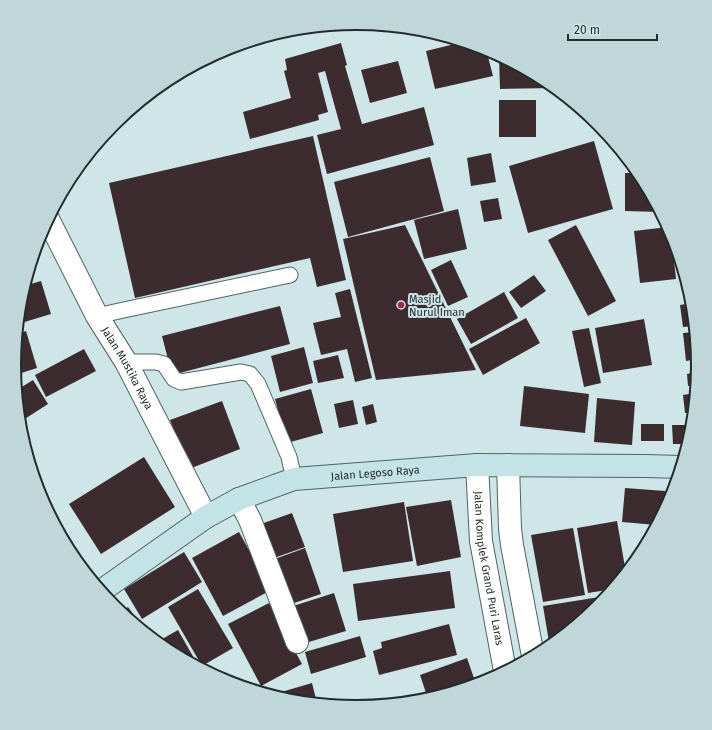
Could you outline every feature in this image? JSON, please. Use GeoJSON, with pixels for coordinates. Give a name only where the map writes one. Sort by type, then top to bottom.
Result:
{"type":"FeatureCollection","features":[{"type":"Feature","properties":{"kind":"street","name":"Jalan Mustika Raya"},"geometry":{"type":"LineString","coordinates":[[52,226],[97,316],[126,362],[206,517]]}},
{"type":"Feature","properties":{"kind":"street","name":"Jalan Legoso Raya"},"geometry":{"type":"LineString","coordinates":[[106,588],[206,517],[239,499],[294,479],[477,465],[675,467]]}},
{"type":"Feature","properties":{"kind":"street","name":"Jalan Komplek Grand Puri Laras"},"geometry":{"type":"LineString","coordinates":[[477,465],[481,541],[504,665]]}},
{"type":"Feature","properties":{"kind":"street"},"geometry":{"type":"LineString","coordinates":[[508,465],[512,545],[532,650]]}},
{"type":"Feature","properties":{"kind":"street"},"geometry":{"type":"LineString","coordinates":[[479,499],[509,497]]}},
{"type":"Feature","properties":{"kind":"street"},"geometry":{"type":"LineString","coordinates":[[239,499],[250,520],[297,642]]}},
{"type":"Feature","properties":{"kind":"lane"},"geometry":{"type":"LineString","coordinates":[[97,316],[290,275]]}},
{"type":"Feature","properties":{"kind":"lane"},"geometry":{"type":"LineString","coordinates":[[126,362],[156,362],[164,364],[174,379],[181,382],[241,372],[250,374],[258,384],[289,457],[294,479]]}},
{"type":"Feature","properties":{"kind":"building"},"geometry":{"type":"Polygon","coordinates":[[[341,43],[347,65],[345,66],[362,124],[424,107],[434,145],[327,174],[317,135],[341,129],[325,71],[318,73],[328,112],[318,115],[319,120],[250,139],[243,112],[291,98],[284,71],[287,70],[285,59],[341,43]]]}},
{"type":"Feature","properties":{"kind":"building"},"geometry":{"type":"Polygon","coordinates":[[[453,44],[464,48],[488,58],[493,76],[435,89],[426,51],[453,44]]]}},
{"type":"Feature","properties":{"kind":"building"},"geometry":{"type":"Polygon","coordinates":[[[398,61],[407,93],[370,103],[361,70],[398,61]]]}},
{"type":"Feature","properties":{"kind":"building"},"geometry":{"type":"Polygon","coordinates":[[[499,63],[524,75],[545,88],[500,89],[499,63]]]}},
{"type":"Feature","properties":{"kind":"building"},"geometry":{"type":"Polygon","coordinates":[[[499,100],[536,100],[536,137],[499,137],[499,100]]]}},
{"type":"Feature","properties":{"kind":"building"},"geometry":{"type":"Polygon","coordinates":[[[313,136],[346,280],[317,287],[310,258],[135,298],[109,183],[313,136]]]}},
{"type":"Feature","properties":{"kind":"building"},"geometry":{"type":"Polygon","coordinates":[[[594,141],[613,209],[528,233],[509,166],[594,141]]]}},
{"type":"Feature","properties":{"kind":"building"},"geometry":{"type":"Polygon","coordinates":[[[491,153],[496,182],[471,186],[467,158],[491,153]]]}},
{"type":"Feature","properties":{"kind":"building"},"geometry":{"type":"Polygon","coordinates":[[[430,157],[444,211],[348,237],[334,182],[430,157]]]}},
{"type":"Feature","properties":{"kind":"building"},"geometry":{"type":"Polygon","coordinates":[[[625,173],[631,173],[653,212],[625,211],[625,173]]]}},
{"type":"Feature","properties":{"kind":"building"},"geometry":{"type":"Polygon","coordinates":[[[498,198],[502,219],[484,222],[480,201],[498,198]]]}},
{"type":"Feature","properties":{"kind":"building"},"geometry":{"type":"Polygon","coordinates":[[[458,209],[467,249],[424,259],[414,220],[458,209]]]}},
{"type":"Feature","properties":{"kind":"building","name":"Masjid Nurul Iman"},"geometry":{"type":"Polygon","coordinates":[[[405,225],[476,370],[376,380],[343,239],[405,225]]]}},
{"type":"Feature","properties":{"kind":"building"},"geometry":{"type":"Polygon","coordinates":[[[576,225],[616,301],[588,316],[548,240],[576,225]]]}},
{"type":"Feature","properties":{"kind":"building"},"geometry":{"type":"Polygon","coordinates":[[[661,228],[674,260],[676,279],[640,283],[634,231],[661,228]]]}},
{"type":"Feature","properties":{"kind":"building"},"geometry":{"type":"Polygon","coordinates":[[[451,260],[468,297],[448,306],[431,270],[451,260]]]}},
{"type":"Feature","properties":{"kind":"building"},"geometry":{"type":"Polygon","coordinates":[[[534,275],[546,291],[521,308],[509,292],[534,275]]]}},
{"type":"Feature","properties":{"kind":"building"},"geometry":{"type":"Polygon","coordinates":[[[41,281],[51,314],[24,322],[27,300],[31,284],[41,281]]]}},
{"type":"Feature","properties":{"kind":"building"},"geometry":{"type":"Polygon","coordinates":[[[350,289],[372,378],[355,382],[347,349],[321,355],[313,323],[341,317],[335,293],[350,289]]]}},
{"type":"Feature","properties":{"kind":"building"},"geometry":{"type":"Polygon","coordinates":[[[504,292],[518,318],[471,344],[457,319],[504,292]]]}},
{"type":"Feature","properties":{"kind":"building"},"geometry":{"type":"Polygon","coordinates":[[[686,304],[688,326],[683,327],[680,305],[686,304]]]}},
{"type":"Feature","properties":{"kind":"building"},"geometry":{"type":"Polygon","coordinates":[[[280,306],[290,344],[172,375],[162,336],[280,306]]]}},
{"type":"Feature","properties":{"kind":"building"},"geometry":{"type":"Polygon","coordinates":[[[526,318],[540,343],[483,375],[469,349],[526,318]]]}},
{"type":"Feature","properties":{"kind":"building"},"geometry":{"type":"Polygon","coordinates":[[[644,319],[652,365],[603,373],[595,328],[644,319]]]}},
{"type":"Feature","properties":{"kind":"building"},"geometry":{"type":"Polygon","coordinates":[[[589,328],[601,383],[584,387],[572,331],[589,328]]]}},
{"type":"Feature","properties":{"kind":"building"},"geometry":{"type":"Polygon","coordinates":[[[26,331],[37,368],[21,373],[21,365],[23,332],[26,331]]]}},
{"type":"Feature","properties":{"kind":"building"},"geometry":{"type":"Polygon","coordinates":[[[689,332],[691,360],[686,361],[683,333],[689,332]]]}},
{"type":"Feature","properties":{"kind":"building"},"geometry":{"type":"Polygon","coordinates":[[[304,347],[313,383],[280,392],[271,356],[304,347]]]}},
{"type":"Feature","properties":{"kind":"building"},"geometry":{"type":"Polygon","coordinates":[[[84,349],[96,371],[46,397],[35,375],[84,349]]]}},
{"type":"Feature","properties":{"kind":"building"},"geometry":{"type":"Polygon","coordinates":[[[338,355],[344,378],[318,383],[313,361],[338,355]]]}},
{"type":"Feature","properties":{"kind":"building"},"geometry":{"type":"Polygon","coordinates":[[[691,373],[690,385],[688,386],[687,374],[691,373]]]}},
{"type":"Feature","properties":{"kind":"building"},"geometry":{"type":"Polygon","coordinates":[[[33,380],[48,404],[25,419],[24,409],[22,387],[33,380]]]}},
{"type":"Feature","properties":{"kind":"building"},"geometry":{"type":"Polygon","coordinates":[[[524,386],[589,394],[585,433],[520,426],[524,386]]]}},
{"type":"Feature","properties":{"kind":"building"},"geometry":{"type":"Polygon","coordinates":[[[311,389],[323,433],[287,443],[275,399],[311,389]]]}},
{"type":"Feature","properties":{"kind":"building"},"geometry":{"type":"Polygon","coordinates":[[[689,394],[687,413],[685,413],[683,395],[689,394]]]}},
{"type":"Feature","properties":{"kind":"building"},"geometry":{"type":"Polygon","coordinates":[[[597,398],[635,402],[632,445],[594,442],[597,398]]]}},
{"type":"Feature","properties":{"kind":"building"},"geometry":{"type":"Polygon","coordinates":[[[353,400],[358,424],[339,428],[334,404],[353,400]]]}},
{"type":"Feature","properties":{"kind":"building"},"geometry":{"type":"Polygon","coordinates":[[[222,401],[240,449],[189,469],[170,420],[222,401]]]}},
{"type":"Feature","properties":{"kind":"building"},"geometry":{"type":"Polygon","coordinates":[[[373,404],[377,422],[366,425],[362,407],[373,404]]]}},
{"type":"Feature","properties":{"kind":"building"},"geometry":{"type":"Polygon","coordinates":[[[641,424],[664,424],[664,441],[641,441],[641,424]]]}},
{"type":"Feature","properties":{"kind":"building"},"geometry":{"type":"Polygon","coordinates":[[[672,425],[686,425],[682,444],[673,444],[672,425]]]}},
{"type":"Feature","properties":{"kind":"building"},"geometry":{"type":"Polygon","coordinates":[[[144,457],[175,507],[101,554],[69,504],[144,457]]]}},
{"type":"Feature","properties":{"kind":"building"},"geometry":{"type":"Polygon","coordinates":[[[625,488],[665,491],[650,524],[622,522],[625,488]]]}},
{"type":"Feature","properties":{"kind":"building"},"geometry":{"type":"Polygon","coordinates":[[[451,500],[461,557],[417,566],[406,507],[451,500]]]}},
{"type":"Feature","properties":{"kind":"building"},"geometry":{"type":"Polygon","coordinates":[[[404,502],[413,561],[343,572],[333,514],[404,502]]]}},
{"type":"Feature","properties":{"kind":"building"},"geometry":{"type":"Polygon","coordinates":[[[292,513],[305,547],[274,558],[261,524],[292,513]]]}},
{"type":"Feature","properties":{"kind":"building"},"geometry":{"type":"Polygon","coordinates":[[[617,521],[625,565],[604,590],[588,593],[577,528],[617,521]]]}},
{"type":"Feature","properties":{"kind":"building"},"geometry":{"type":"Polygon","coordinates":[[[573,528],[585,595],[543,602],[531,535],[573,528]]]}},
{"type":"Feature","properties":{"kind":"building"},"geometry":{"type":"Polygon","coordinates":[[[239,532],[271,590],[223,616],[192,558],[239,532]]]}},
{"type":"Feature","properties":{"kind":"building"},"geometry":{"type":"Polygon","coordinates":[[[305,548],[321,594],[288,605],[272,560],[305,548]]]}},
{"type":"Feature","properties":{"kind":"building"},"geometry":{"type":"Polygon","coordinates":[[[184,552],[202,582],[142,619],[124,589],[184,552]]]}},
{"type":"Feature","properties":{"kind":"building"},"geometry":{"type":"Polygon","coordinates":[[[450,571],[455,608],[358,621],[353,584],[450,571]]]}},
{"type":"Feature","properties":{"kind":"building"},"geometry":{"type":"Polygon","coordinates":[[[198,589],[233,648],[206,664],[199,660],[168,607],[198,589]]]}},
{"type":"Feature","properties":{"kind":"building"},"geometry":{"type":"Polygon","coordinates":[[[334,593],[346,631],[302,644],[290,607],[334,593]]]}},
{"type":"Feature","properties":{"kind":"building"},"geometry":{"type":"Polygon","coordinates":[[[597,597],[577,617],[549,639],[543,606],[597,597]]]}},
{"type":"Feature","properties":{"kind":"building"},"geometry":{"type":"Polygon","coordinates":[[[269,603],[302,664],[261,686],[228,624],[269,603]]]}},
{"type":"Feature","properties":{"kind":"building"},"geometry":{"type":"Polygon","coordinates":[[[128,607],[136,618],[135,617],[126,608],[128,607]]]}},
{"type":"Feature","properties":{"kind":"building"},"geometry":{"type":"Polygon","coordinates":[[[449,624],[457,655],[379,675],[373,651],[382,648],[381,642],[449,624]]]}},
{"type":"Feature","properties":{"kind":"building"},"geometry":{"type":"Polygon","coordinates":[[[178,630],[194,658],[170,644],[163,639],[178,630]]]}},
{"type":"Feature","properties":{"kind":"building"},"geometry":{"type":"Polygon","coordinates":[[[360,636],[366,657],[311,674],[305,652],[360,636]]]}},
{"type":"Feature","properties":{"kind":"building"},"geometry":{"type":"Polygon","coordinates":[[[467,658],[474,678],[443,689],[426,693],[420,675],[467,658]]]}},
{"type":"Feature","properties":{"kind":"building"},"geometry":{"type":"Polygon","coordinates":[[[312,683],[316,697],[291,694],[282,692],[312,683]]]}},
{"type":"Feature","properties":{"kind":"place","name":"Masjid Nurul Iman"},"geometry":{"type":"Point","coordinates":[401,305]}}]}
